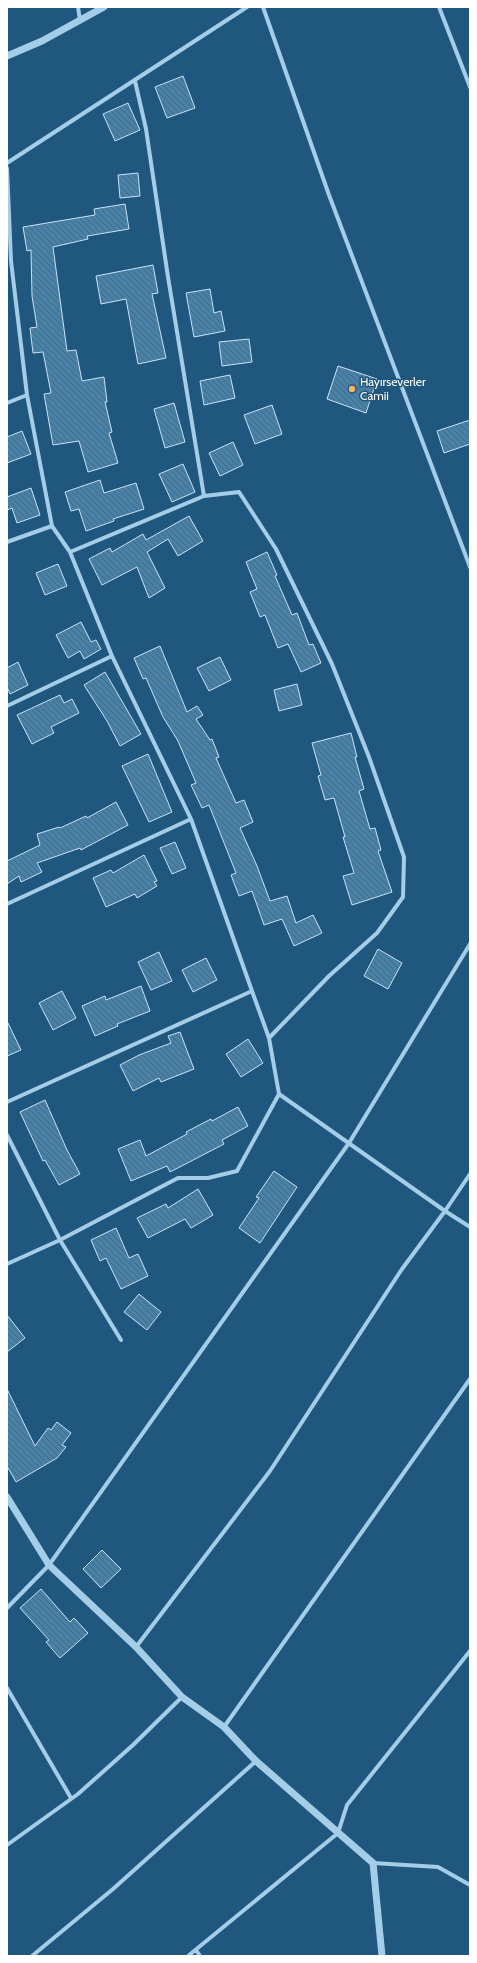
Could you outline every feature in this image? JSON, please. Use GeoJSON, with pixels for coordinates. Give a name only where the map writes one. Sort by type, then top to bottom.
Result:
{"type":"FeatureCollection","features":[{"type":"Feature","properties":{"kind":"street"},"geometry":{"type":"LineString","coordinates":[[78,7],[80,20]]}},
{"type":"Feature","properties":{"kind":"street"},"geometry":{"type":"LineString","coordinates":[[7,56],[42,41],[104,7]]}},
{"type":"Feature","properties":{"kind":"street"},"geometry":{"type":"LineString","coordinates":[[7,163],[247,7]]}},
{"type":"Feature","properties":{"kind":"street"},"geometry":{"type":"LineString","coordinates":[[263,7],[329,195],[470,567]]}},
{"type":"Feature","properties":{"kind":"street"},"geometry":{"type":"LineString","coordinates":[[439,7],[470,88]]}},
{"type":"Feature","properties":{"kind":"street"},"geometry":{"type":"LineString","coordinates":[[135,81],[146,129],[168,277],[204,496]]}},
{"type":"Feature","properties":{"kind":"street"},"geometry":{"type":"LineString","coordinates":[[7,168],[9,262],[27,395],[52,526],[70,552],[112,656],[191,819],[269,1038],[279,1094],[237,1172],[208,1178],[178,1178],[60,1240],[7,1264]]}},
{"type":"Feature","properties":{"kind":"street"},"geometry":{"type":"LineString","coordinates":[[7,403],[27,395]]}},
{"type":"Feature","properties":{"kind":"street"},"geometry":{"type":"LineString","coordinates":[[70,552],[204,496],[238,492],[276,549],[332,664],[369,757],[404,857],[402,897],[377,933],[329,976],[269,1038]]}},
{"type":"Feature","properties":{"kind":"street"},"geometry":{"type":"LineString","coordinates":[[7,542],[52,526]]}},
{"type":"Feature","properties":{"kind":"street"},"geometry":{"type":"LineString","coordinates":[[7,706],[112,656]]}},
{"type":"Feature","properties":{"kind":"street"},"geometry":{"type":"LineString","coordinates":[[7,904],[191,819]]}},
{"type":"Feature","properties":{"kind":"street"},"geometry":{"type":"LineString","coordinates":[[7,1608],[49,1565],[349,1143],[470,944]]}},
{"type":"Feature","properties":{"kind":"street"},"geometry":{"type":"LineString","coordinates":[[7,1102],[252,991]]}},
{"type":"Feature","properties":{"kind":"street"},"geometry":{"type":"LineString","coordinates":[[279,1094],[470,1227]]}},
{"type":"Feature","properties":{"kind":"street"},"geometry":{"type":"LineString","coordinates":[[7,1135],[60,1240],[121,1340]]}},
{"type":"Feature","properties":{"kind":"street"},"geometry":{"type":"LineString","coordinates":[[136,1647],[270,1471],[402,1269],[445,1211],[470,1174]]}},
{"type":"Feature","properties":{"kind":"street"},"geometry":{"type":"LineString","coordinates":[[224,1727],[470,1379]]}},
{"type":"Feature","properties":{"kind":"street"},"geometry":{"type":"LineString","coordinates":[[7,1497],[49,1565],[136,1647],[182,1697],[224,1727],[256,1761],[373,1864],[438,1867],[470,1885]]}},
{"type":"Feature","properties":{"kind":"street"},"geometry":{"type":"LineString","coordinates":[[188,1956],[338,1833],[347,1805],[470,1651]]}},
{"type":"Feature","properties":{"kind":"street"},"geometry":{"type":"LineString","coordinates":[[7,1688],[71,1798]]}},
{"type":"Feature","properties":{"kind":"street"},"geometry":{"type":"LineString","coordinates":[[7,1845],[71,1798],[133,1745],[182,1697]]}},
{"type":"Feature","properties":{"kind":"street"},"geometry":{"type":"LineString","coordinates":[[32,1956],[113,1889],[256,1761]]}},
{"type":"Feature","properties":{"kind":"street"},"geometry":{"type":"LineString","coordinates":[[373,1864],[382,1956]]}},
{"type":"Feature","properties":{"kind":"street"},"geometry":{"type":"LineString","coordinates":[[196,1950],[200,1956]]}},
{"type":"Feature","properties":{"kind":"building"},"geometry":{"type":"Polygon","coordinates":[[[183,76],[195,108],[167,118],[155,87],[183,76]]]}},
{"type":"Feature","properties":{"kind":"building"},"geometry":{"type":"Polygon","coordinates":[[[128,103],[140,130],[115,141],[103,114],[128,103]]]}},
{"type":"Feature","properties":{"kind":"building"},"geometry":{"type":"Polygon","coordinates":[[[138,173],[140,196],[120,198],[118,175],[138,173]]]}},
{"type":"Feature","properties":{"kind":"building"},"geometry":{"type":"Polygon","coordinates":[[[125,204],[129,229],[87,236],[88,239],[53,247],[67,351],[76,350],[82,381],[104,377],[107,402],[105,402],[112,432],[109,433],[118,463],[88,472],[79,441],[53,445],[44,394],[51,393],[43,352],[33,353],[30,328],[37,327],[32,296],[31,250],[27,251],[23,227],[95,215],[94,209],[125,204]]]}},
{"type":"Feature","properties":{"kind":"building"},"geometry":{"type":"Polygon","coordinates":[[[153,265],[158,293],[152,294],[166,358],[138,364],[126,299],[101,304],[96,276],[153,265]]]}},
{"type":"Feature","properties":{"kind":"building"},"geometry":{"type":"Polygon","coordinates":[[[210,289],[214,313],[221,311],[225,331],[194,337],[186,293],[210,289]]]}},
{"type":"Feature","properties":{"kind":"building"},"geometry":{"type":"Polygon","coordinates":[[[249,339],[252,362],[222,366],[219,342],[249,339]]]}},
{"type":"Feature","properties":{"kind":"building","name":"Hayırseverler Camii"},"geometry":{"type":"Polygon","coordinates":[[[338,366],[377,379],[366,413],[327,399],[338,366]]]}},
{"type":"Feature","properties":{"kind":"building"},"geometry":{"type":"Polygon","coordinates":[[[230,375],[235,398],[204,405],[200,381],[230,375]]]}},
{"type":"Feature","properties":{"kind":"building"},"geometry":{"type":"Polygon","coordinates":[[[174,403],[185,442],[165,448],[154,409],[174,403]]]}},
{"type":"Feature","properties":{"kind":"building"},"geometry":{"type":"Polygon","coordinates":[[[272,405],[282,434],[255,444],[244,415],[272,405]]]}},
{"type":"Feature","properties":{"kind":"building"},"geometry":{"type":"Polygon","coordinates":[[[470,420],[470,444],[444,453],[437,431],[470,420]]]}},
{"type":"Feature","properties":{"kind":"building"},"geometry":{"type":"Polygon","coordinates":[[[22,431],[31,454],[7,463],[7,437],[22,431]]]}},
{"type":"Feature","properties":{"kind":"building"},"geometry":{"type":"Polygon","coordinates":[[[233,442],[243,465],[220,476],[209,453],[233,442]]]}},
{"type":"Feature","properties":{"kind":"building"},"geometry":{"type":"Polygon","coordinates":[[[183,464],[195,492],[172,502],[159,474],[183,464]]]}},
{"type":"Feature","properties":{"kind":"building"},"geometry":{"type":"Polygon","coordinates":[[[100,480],[104,493],[136,483],[144,509],[113,519],[114,521],[86,531],[79,509],[71,511],[65,492],[100,480]]]}},
{"type":"Feature","properties":{"kind":"building"},"geometry":{"type":"Polygon","coordinates":[[[31,488],[40,515],[17,523],[12,508],[7,510],[7,497],[31,488]]]}},
{"type":"Feature","properties":{"kind":"building"},"geometry":{"type":"Polygon","coordinates":[[[189,516],[203,541],[178,556],[168,539],[147,552],[165,588],[149,598],[137,567],[102,585],[89,559],[110,548],[112,552],[143,534],[146,540],[189,516]]]}},
{"type":"Feature","properties":{"kind":"building"},"geometry":{"type":"Polygon","coordinates":[[[267,552],[277,575],[275,576],[292,615],[297,613],[309,645],[313,644],[321,663],[301,672],[288,644],[278,648],[265,615],[260,617],[250,592],[257,589],[246,562],[267,552]]]}},
{"type":"Feature","properties":{"kind":"building"},"geometry":{"type":"Polygon","coordinates":[[[58,564],[67,586],[45,595],[36,573],[58,564]]]}},
{"type":"Feature","properties":{"kind":"building"},"geometry":{"type":"Polygon","coordinates":[[[81,622],[91,642],[96,640],[101,649],[84,659],[80,651],[68,658],[56,635],[81,622]]]}},
{"type":"Feature","properties":{"kind":"building"},"geometry":{"type":"Polygon","coordinates":[[[160,646],[187,712],[197,706],[203,715],[196,719],[210,740],[212,739],[219,757],[216,758],[236,803],[244,800],[253,822],[240,828],[257,866],[270,901],[287,896],[296,923],[313,915],[322,933],[294,946],[282,919],[264,925],[252,891],[239,896],[231,875],[236,873],[209,805],[202,808],[191,785],[196,783],[178,741],[163,717],[146,678],[143,679],[134,658],[160,646]]]}},
{"type":"Feature","properties":{"kind":"building"},"geometry":{"type":"Polygon","coordinates":[[[220,657],[231,680],[209,691],[197,668],[220,657]]]}},
{"type":"Feature","properties":{"kind":"building"},"geometry":{"type":"Polygon","coordinates":[[[18,662],[28,685],[10,694],[7,687],[7,668],[18,662]]]}},
{"type":"Feature","properties":{"kind":"building"},"geometry":{"type":"Polygon","coordinates":[[[105,672],[141,734],[120,746],[107,721],[84,685],[105,672]]]}},
{"type":"Feature","properties":{"kind":"building"},"geometry":{"type":"Polygon","coordinates":[[[297,684],[302,705],[279,711],[274,690],[297,684]]]}},
{"type":"Feature","properties":{"kind":"building"},"geometry":{"type":"Polygon","coordinates":[[[60,695],[64,703],[72,699],[79,713],[51,727],[54,733],[32,744],[17,715],[60,695]]]}},
{"type":"Feature","properties":{"kind":"building"},"geometry":{"type":"Polygon","coordinates":[[[351,733],[357,757],[355,757],[364,789],[359,791],[370,829],[375,828],[381,850],[378,851],[392,892],[352,905],[343,876],[354,873],[343,837],[345,837],[334,798],[325,800],[318,776],[321,775],[312,743],[351,733]]]}},
{"type":"Feature","properties":{"kind":"building"},"geometry":{"type":"Polygon","coordinates":[[[148,754],[172,812],[149,822],[122,766],[148,754]]]}},
{"type":"Feature","properties":{"kind":"building"},"geometry":{"type":"Polygon","coordinates":[[[116,802],[128,825],[81,850],[80,848],[37,863],[42,872],[21,882],[19,876],[7,884],[7,861],[40,845],[37,834],[59,827],[60,828],[86,816],[87,818],[116,802]]]}},
{"type":"Feature","properties":{"kind":"building"},"geometry":{"type":"Polygon","coordinates":[[[175,842],[186,868],[172,874],[160,848],[175,842]]]}},
{"type":"Feature","properties":{"kind":"building"},"geometry":{"type":"Polygon","coordinates":[[[144,855],[157,881],[154,882],[157,886],[137,898],[135,894],[106,907],[93,878],[111,870],[113,873],[144,855]]]}},
{"type":"Feature","properties":{"kind":"building"},"geometry":{"type":"Polygon","coordinates":[[[378,949],[402,963],[388,989],[364,976],[378,949]]]}},
{"type":"Feature","properties":{"kind":"building"},"geometry":{"type":"Polygon","coordinates":[[[159,952],[172,981],[151,990],[138,962],[159,952]]]}},
{"type":"Feature","properties":{"kind":"building"},"geometry":{"type":"Polygon","coordinates":[[[206,958],[217,980],[193,992],[182,970],[206,958]]]}},
{"type":"Feature","properties":{"kind":"building"},"geometry":{"type":"Polygon","coordinates":[[[141,986],[150,1011],[117,1024],[118,1026],[95,1036],[82,1006],[105,996],[106,1000],[141,986]]]}},
{"type":"Feature","properties":{"kind":"building"},"geometry":{"type":"Polygon","coordinates":[[[62,991],[76,1018],[53,1030],[39,1003],[62,991]]]}},
{"type":"Feature","properties":{"kind":"building"},"geometry":{"type":"Polygon","coordinates":[[[7,1021],[21,1050],[7,1056],[7,1021]]]}},
{"type":"Feature","properties":{"kind":"building"},"geometry":{"type":"Polygon","coordinates":[[[180,1032],[194,1069],[161,1082],[159,1078],[133,1091],[120,1065],[139,1055],[171,1043],[168,1036],[180,1032]]]}},
{"type":"Feature","properties":{"kind":"building"},"geometry":{"type":"Polygon","coordinates":[[[248,1039],[263,1063],[241,1077],[226,1054],[248,1039]]]}},
{"type":"Feature","properties":{"kind":"building"},"geometry":{"type":"Polygon","coordinates":[[[45,1100],[67,1150],[80,1174],[59,1185],[45,1160],[43,1161],[20,1112],[45,1100]]]}},
{"type":"Feature","properties":{"kind":"building"},"geometry":{"type":"Polygon","coordinates":[[[238,1107],[248,1126],[222,1140],[224,1144],[170,1172],[167,1166],[131,1181],[118,1149],[140,1140],[146,1156],[187,1134],[186,1132],[211,1119],[212,1121],[238,1107]]]}},
{"type":"Feature","properties":{"kind":"building"},"geometry":{"type":"Polygon","coordinates":[[[274,1171],[297,1187],[260,1243],[239,1228],[259,1198],[256,1197],[274,1171]]]}},
{"type":"Feature","properties":{"kind":"building"},"geometry":{"type":"Polygon","coordinates":[[[198,1189],[213,1215],[191,1228],[185,1219],[148,1238],[137,1218],[166,1204],[168,1208],[198,1189]]]}},
{"type":"Feature","properties":{"kind":"building"},"geometry":{"type":"Polygon","coordinates":[[[116,1228],[129,1258],[138,1254],[148,1276],[121,1289],[106,1258],[100,1261],[91,1240],[116,1228]]]}},
{"type":"Feature","properties":{"kind":"building"},"geometry":{"type":"Polygon","coordinates":[[[139,1294],[161,1312],[147,1330],[124,1312],[139,1294]]]}},
{"type":"Feature","properties":{"kind":"building"},"geometry":{"type":"Polygon","coordinates":[[[7,1315],[25,1338],[7,1352],[7,1315]]]}},
{"type":"Feature","properties":{"kind":"building"},"geometry":{"type":"Polygon","coordinates":[[[7,1389],[35,1446],[48,1428],[51,1430],[57,1422],[71,1433],[62,1445],[66,1447],[57,1458],[16,1482],[7,1466],[7,1389]]]}},
{"type":"Feature","properties":{"kind":"building"},"geometry":{"type":"Polygon","coordinates":[[[102,1550],[121,1569],[101,1588],[83,1569],[102,1550]]]}},
{"type":"Feature","properties":{"kind":"building"},"geometry":{"type":"Polygon","coordinates":[[[41,1589],[70,1622],[74,1618],[88,1633],[60,1658],[46,1642],[49,1640],[20,1608],[41,1589]]]}},
{"type":"Feature","properties":{"kind":"place","name":"Hayırseverler Camii"},"geometry":{"type":"Point","coordinates":[352,389]}}]}
